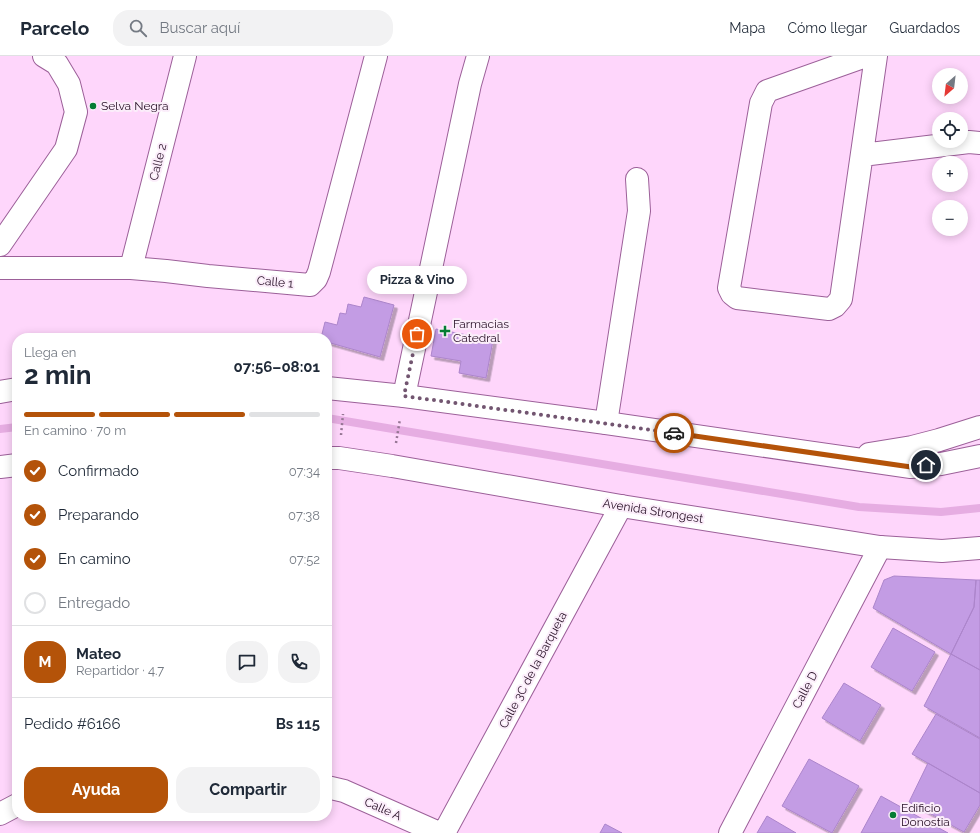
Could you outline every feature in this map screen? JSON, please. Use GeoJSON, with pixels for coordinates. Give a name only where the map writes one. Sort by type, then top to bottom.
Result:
{"type":"FeatureCollection","features":[{"type":"Feature","properties":{"kind":"street"},"geometry":{"type":"LineString","coordinates":[[0,245],[66,149],[76,112],[69,84],[57,64],[44,56]]}},
{"type":"Feature","properties":{"kind":"street","name":"Calle 2"},"geometry":{"type":"LineString","coordinates":[[131,268],[185,56]]}},
{"type":"Feature","properties":{"kind":"street","name":"Calle 1"},"geometry":{"type":"LineString","coordinates":[[0,268],[131,268],[310,285],[316,279],[319,272],[376,56]]}},
{"type":"Feature","properties":{"kind":"street"},"geometry":{"type":"LineString","coordinates":[[403,406],[468,92],[478,56]]}},
{"type":"Feature","properties":{"kind":"street"},"geometry":{"type":"LineString","coordinates":[[866,56],[767,91],[761,103],[730,288],[732,294],[737,298],[829,309],[835,306],[841,299],[876,56]]}},
{"type":"Feature","properties":{"kind":"street"},"geometry":{"type":"LineString","coordinates":[[862,155],[969,142],[980,143]]}},
{"type":"Feature","properties":{"kind":"street"},"geometry":{"type":"LineString","coordinates":[[606,423],[639,211],[638,179]]}},
{"type":"Feature","properties":{"kind":"street"},"geometry":{"type":"LineString","coordinates":[[332,389],[403,406],[606,423],[911,467],[941,464],[980,456]]}},
{"type":"Feature","properties":{"kind":"street"},"geometry":{"type":"LineString","coordinates":[[0,392],[12,390]]}},
{"type":"Feature","properties":{"kind":"street"},"geometry":{"type":"LineString","coordinates":[[850,458],[912,447],[980,427]]}},
{"type":"Feature","properties":{"kind":"street","name":"Avenida Strongest"},"geometry":{"type":"LineString","coordinates":[[332,458],[392,466],[621,506],[880,546],[942,551],[980,548]]}},
{"type":"Feature","properties":{"kind":"street"},"geometry":{"type":"LineString","coordinates":[[0,467],[12,466]]}},
{"type":"Feature","properties":{"kind":"street","name":"Calle 3C de la Barqueta"},"geometry":{"type":"LineString","coordinates":[[444,833],[621,506]]}},
{"type":"Feature","properties":{"kind":"street","name":"Calle D"},"geometry":{"type":"LineString","coordinates":[[730,833],[880,546]]}},
{"type":"Feature","properties":{"kind":"street","name":"Calle A"},"geometry":{"type":"LineString","coordinates":[[332,788],[344,791],[439,833]]}},
{"type":"Feature","properties":{"kind":"street"},"geometry":{"type":"LineString","coordinates":[[0,814],[12,808]]}},
{"type":"Feature","properties":{"kind":"path"},"geometry":{"type":"LineString","coordinates":[[396,443],[403,406]]}},
{"type":"Feature","properties":{"kind":"path"},"geometry":{"type":"LineString","coordinates":[[341,437],[343,418]]}},
{"type":"Feature","properties":{"kind":"building"},"geometry":{"type":"Polygon","coordinates":[[[364,297],[394,305],[380,357],[332,343],[332,333],[322,333],[325,322],[337,325],[340,313],[346,314],[348,304],[361,307],[364,297]]]}},
{"type":"Feature","properties":{"kind":"building"},"geometry":{"type":"Polygon","coordinates":[[[436,329],[493,340],[486,378],[459,373],[461,361],[431,356],[436,329]]]}},
{"type":"Feature","properties":{"kind":"building"},"geometry":{"type":"Polygon","coordinates":[[[894,576],[976,580],[974,607],[951,654],[873,608],[884,580],[894,576]]]}},
{"type":"Feature","properties":{"kind":"building"},"geometry":{"type":"Polygon","coordinates":[[[976,580],[980,580],[980,670],[951,654],[974,607],[976,580]]]}},
{"type":"Feature","properties":{"kind":"building"},"geometry":{"type":"Polygon","coordinates":[[[893,628],[935,652],[912,691],[871,667],[893,628]]]}},
{"type":"Feature","properties":{"kind":"building"},"geometry":{"type":"Polygon","coordinates":[[[951,654],[980,670],[980,738],[924,706],[951,654]]]}},
{"type":"Feature","properties":{"kind":"building"},"geometry":{"type":"Polygon","coordinates":[[[844,683],[881,705],[860,741],[822,718],[844,683]]]}},
{"type":"Feature","properties":{"kind":"building"},"geometry":{"type":"Polygon","coordinates":[[[936,714],[980,739],[980,793],[912,754],[936,714]]]}},
{"type":"Feature","properties":{"kind":"building"},"geometry":{"type":"Polygon","coordinates":[[[809,759],[859,786],[832,833],[782,806],[809,759]]]}},
{"type":"Feature","properties":{"kind":"building"},"geometry":{"type":"Polygon","coordinates":[[[928,763],[980,793],[980,805],[964,832],[909,802],[928,763]]]}},
{"type":"Feature","properties":{"kind":"building","name":"Edificio Donostia"},"geometry":{"type":"Polygon","coordinates":[[[881,796],[948,833],[861,833],[881,796]]]}},
{"type":"Feature","properties":{"kind":"building"},"geometry":{"type":"Polygon","coordinates":[[[767,816],[796,833],[757,833],[767,816]]]}},
{"type":"Feature","properties":{"kind":"building"},"geometry":{"type":"Polygon","coordinates":[[[605,824],[622,833],[600,833],[605,824]]]}},
{"type":"Feature","properties":{"kind":"waterway"},"geometry":{"type":"LineString","coordinates":[[332,419],[859,507],[941,512],[980,508]]}},
{"type":"Feature","properties":{"kind":"waterway"},"geometry":{"type":"LineString","coordinates":[[0,429],[12,428]]}},
{"type":"Feature","properties":{"kind":"way so far"},"geometry":{"type":"LineString","coordinates":[[417,334],[404,396],[674,433]]}},
{"type":"Feature","properties":{"kind":"place","name":"Selva Negra"},"geometry":{"type":"Point","coordinates":[93,106]}},
{"type":"Feature","properties":{"kind":"place","name":"Farmacias Catedral"},"geometry":{"type":"Point","coordinates":[445,331]}},
{"type":"Feature","properties":{"kind":"place","name":"Pizza & Vino"},"geometry":{"type":"Point","coordinates":[417,334]}},
{"type":"Feature","properties":{"kind":"place","name":"Edificio Donostia"},"geometry":{"type":"Point","coordinates":[893,815]}},
{"type":"Feature","properties":{"kind":"route"},"geometry":{"type":"LineString","coordinates":[[674,433],[911,467],[926,465]]}}]}
